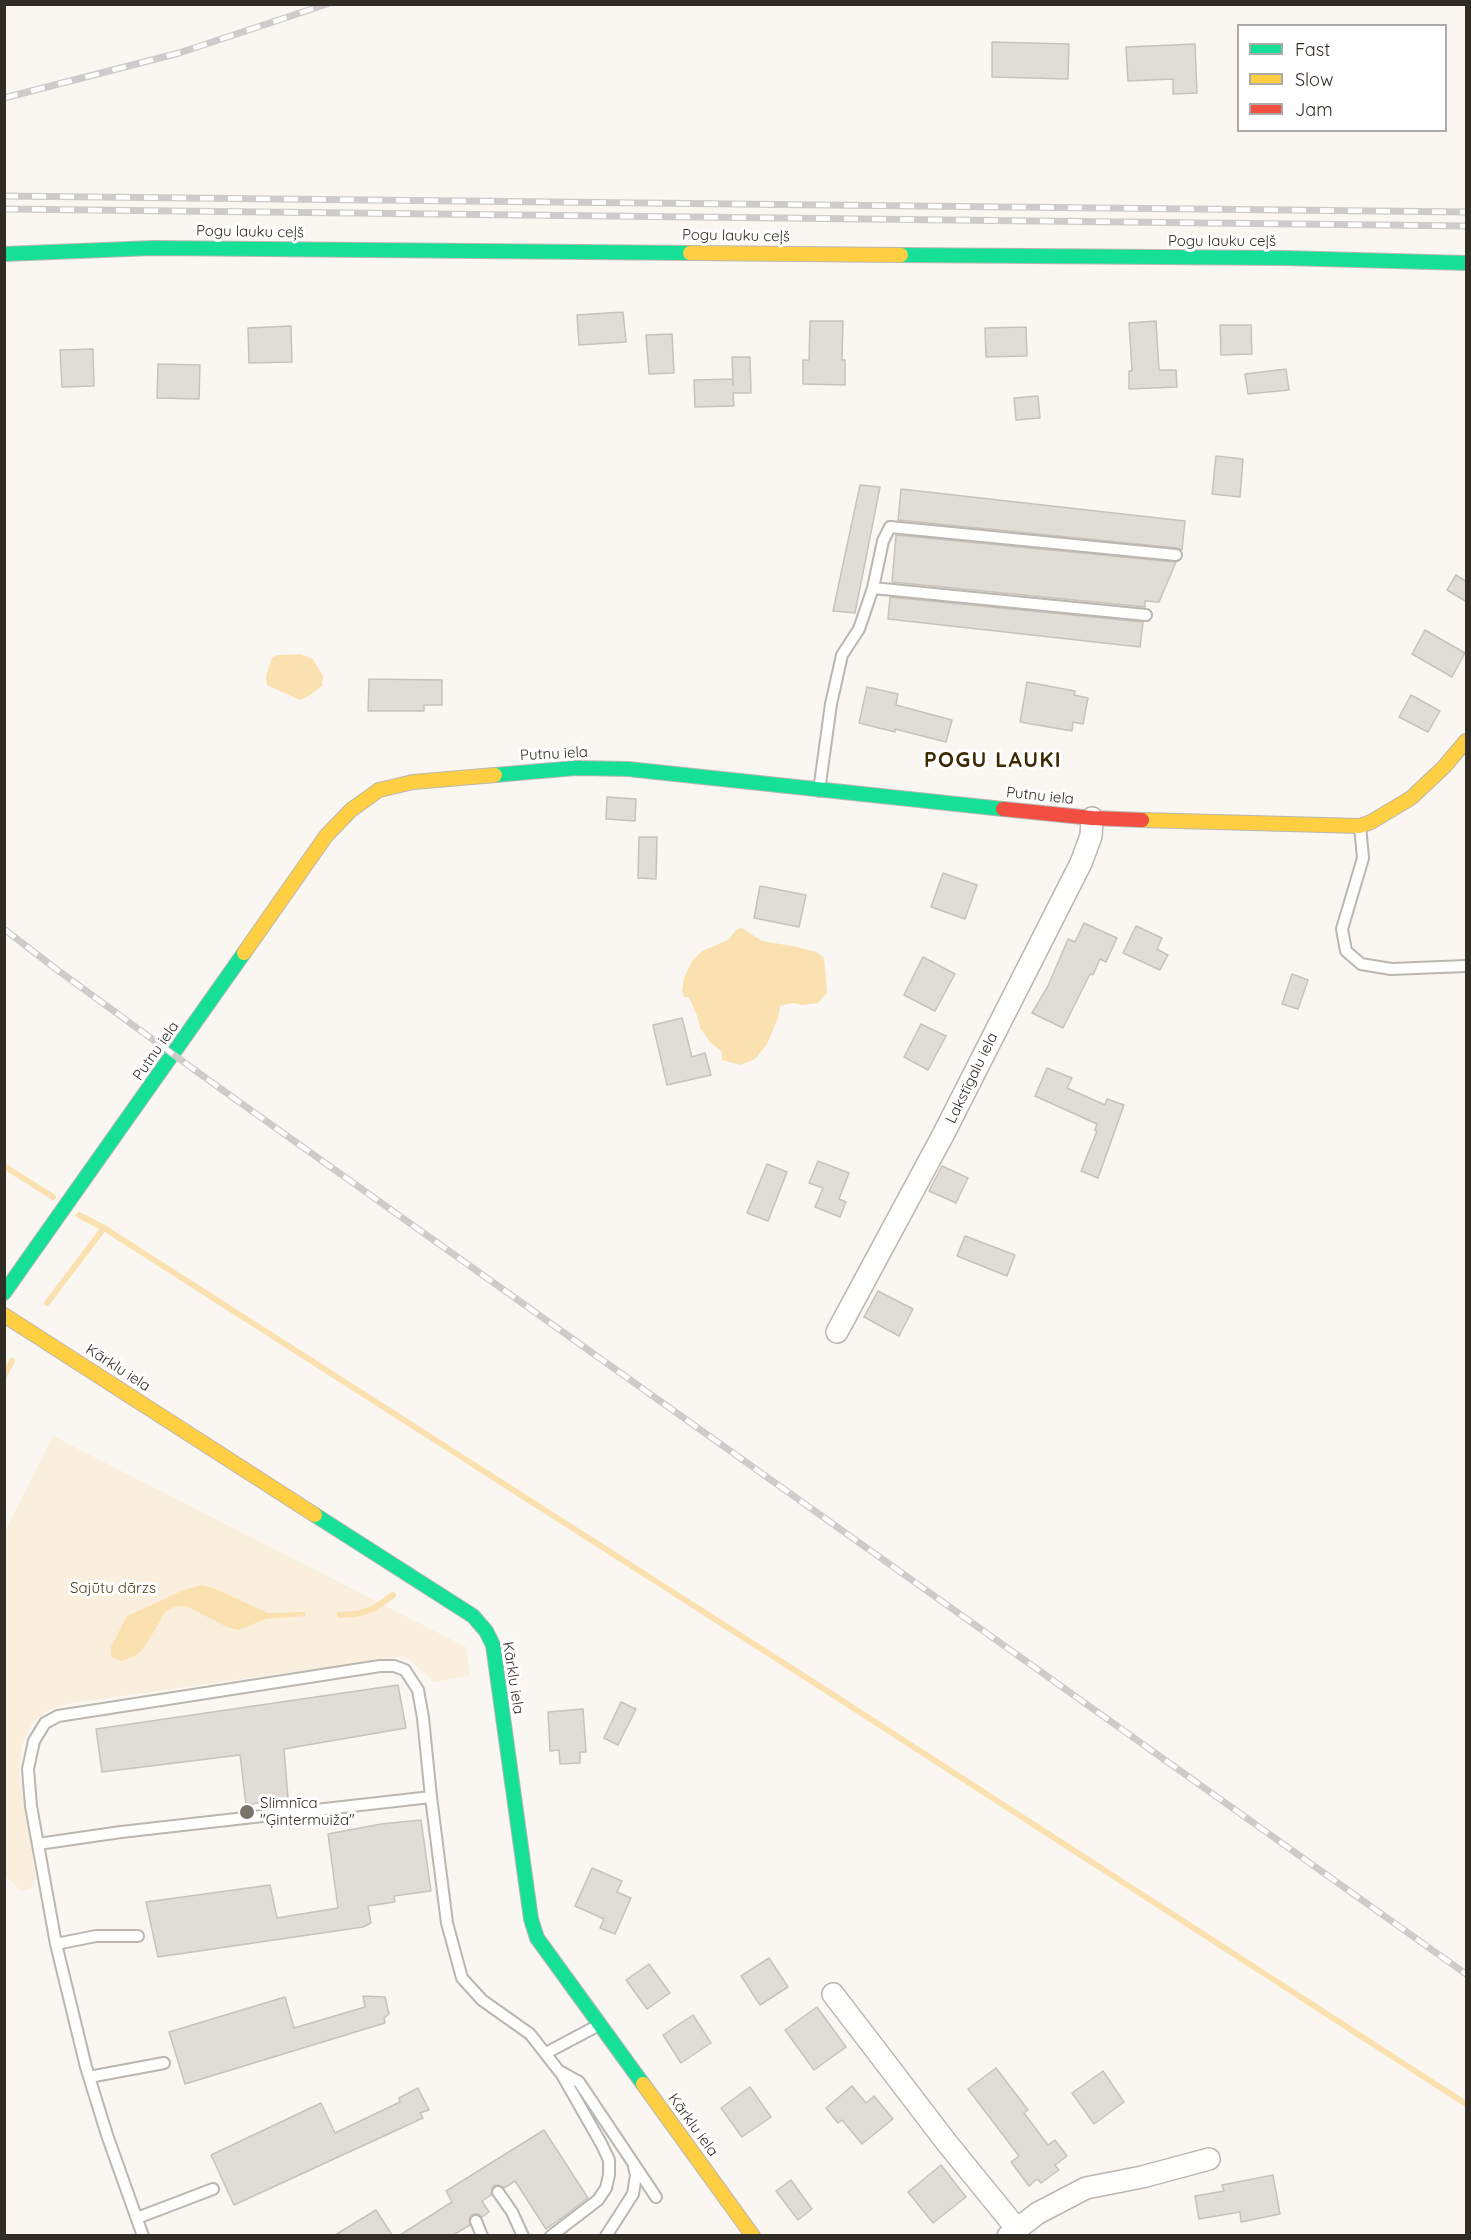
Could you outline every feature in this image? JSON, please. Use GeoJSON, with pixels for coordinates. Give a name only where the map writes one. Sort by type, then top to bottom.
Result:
{"type":"FeatureCollection","features":[{"type":"Feature","properties":{"kind":"street","name":"Pogu lauku ceļš"},"geometry":{"type":"LineString","coordinates":[[4,254],[165,248],[1284,258],[1467,263]]}},
{"type":"Feature","properties":{"kind":"street","name":"Putnu iela"},"geometry":{"type":"LineString","coordinates":[[4,1293],[326,836],[351,810],[379,790],[413,782],[576,768],[667,772],[819,791],[1092,818],[1344,827],[1360,826],[1411,798],[1444,767],[1467,741]]}},
{"type":"Feature","properties":{"kind":"street","name":"Lakstīgalu iela"},"geometry":{"type":"LineString","coordinates":[[837,1332],[943,1135],[1081,863],[1091,836],[1092,818]]}},
{"type":"Feature","properties":{"kind":"street","name":"Kārklu iela"},"geometry":{"type":"LineString","coordinates":[[4,1315],[473,1616],[486,1631],[493,1645],[531,1919],[537,1938],[753,2235]]}},
{"type":"Feature","properties":{"kind":"street"},"geometry":{"type":"LineString","coordinates":[[833,1994],[1013,2232],[1038,2213],[1086,2188],[1142,2177],[1209,2159]]}},
{"type":"Feature","properties":{"kind":"lane"},"geometry":{"type":"LineString","coordinates":[[819,791],[831,704],[842,655],[859,629],[873,588],[883,541],[890,527],[1176,555]]}},
{"type":"Feature","properties":{"kind":"lane"},"geometry":{"type":"LineString","coordinates":[[873,588],[1146,615]]}},
{"type":"Feature","properties":{"kind":"lane"},"geometry":{"type":"LineString","coordinates":[[1360,826],[1363,858],[1342,929],[1346,951],[1362,964],[1391,969],[1467,966]]}},
{"type":"Feature","properties":{"kind":"lane"},"geometry":{"type":"LineString","coordinates":[[143,2235],[89,2077],[56,1944],[38,1844],[28,1769],[34,1741],[45,1723],[58,1716],[380,1666],[394,1666],[405,1670],[418,1690],[447,1923],[462,1978],[482,2000],[530,2034],[546,2053],[559,2071],[609,2160],[606,2188],[598,2200],[551,2235]]}},
{"type":"Feature","properties":{"kind":"lane"},"geometry":{"type":"LineString","coordinates":[[38,1844],[121,1832],[431,1797]]}},
{"type":"Feature","properties":{"kind":"lane"},"geometry":{"type":"LineString","coordinates":[[56,1944],[96,1936],[138,1936]]}},
{"type":"Feature","properties":{"kind":"lane"},"geometry":{"type":"LineString","coordinates":[[546,2053],[600,2025]]}},
{"type":"Feature","properties":{"kind":"lane"},"geometry":{"type":"LineString","coordinates":[[89,2077],[164,2063]]}},
{"type":"Feature","properties":{"kind":"lane"},"geometry":{"type":"LineString","coordinates":[[559,2071],[579,2082],[656,2197]]}},
{"type":"Feature","properties":{"kind":"lane"},"geometry":{"type":"LineString","coordinates":[[606,2235],[633,2194],[636,2175],[633,2163]]}},
{"type":"Feature","properties":{"kind":"lane"},"geometry":{"type":"LineString","coordinates":[[137,2218],[213,2189]]}},
{"type":"Feature","properties":{"kind":"lane"},"geometry":{"type":"LineString","coordinates":[[498,2192],[512,2212],[523,2235]]}},
{"type":"Feature","properties":{"kind":"lane"},"geometry":{"type":"LineString","coordinates":[[476,2221],[482,2235]]}},
{"type":"Feature","properties":{"kind":"green space","name":"Sajūtu dārzs"},"geometry":{"type":"Polygon","coordinates":[[[53,1436],[466,1647],[470,1676],[434,1682],[405,1656],[66,1704],[45,1712],[32,1724],[22,1745],[19,1771],[36,1878],[31,1889],[21,1891],[4,1875],[4,1533],[53,1436]]]}},
{"type":"Feature","properties":{"kind":"shaded area"},"geometry":{"type":"Polygon","coordinates":[[[300,654],[313,659],[323,676],[322,686],[300,700],[267,685],[266,676],[272,658],[278,655],[300,654]]]}},
{"type":"Feature","properties":{"kind":"shaded area"},"geometry":{"type":"Polygon","coordinates":[[[742,928],[762,941],[798,947],[816,952],[824,958],[827,993],[818,1003],[802,1005],[793,1003],[780,1006],[778,1018],[767,1044],[755,1059],[741,1065],[722,1060],[722,1052],[710,1042],[700,1028],[689,997],[684,997],[682,991],[684,978],[692,961],[702,951],[728,940],[737,929],[742,928]]]}},
{"type":"Feature","properties":{"kind":"shaded area"},"geometry":{"type":"Polygon","coordinates":[[[202,1585],[268,1613],[305,1612],[305,1616],[266,1619],[238,1630],[227,1627],[190,1608],[174,1607],[165,1612],[144,1648],[135,1656],[122,1661],[111,1657],[111,1647],[127,1616],[184,1590],[202,1585]]]}},
{"type":"Feature","properties":{"kind":"building"},"geometry":{"type":"Polygon","coordinates":[[[992,42],[1069,44],[1068,79],[992,77],[992,42]]]}},
{"type":"Feature","properties":{"kind":"building"},"geometry":{"type":"Polygon","coordinates":[[[1195,44],[1197,93],[1173,94],[1173,79],[1128,81],[1126,47],[1195,44]]]}},
{"type":"Feature","properties":{"kind":"building"},"geometry":{"type":"Polygon","coordinates":[[[623,312],[626,342],[579,345],[577,315],[623,312]]]}},
{"type":"Feature","properties":{"kind":"building"},"geometry":{"type":"Polygon","coordinates":[[[810,321],[843,321],[842,360],[845,360],[845,385],[803,384],[803,360],[809,360],[810,321]]]}},
{"type":"Feature","properties":{"kind":"building"},"geometry":{"type":"Polygon","coordinates":[[[1156,321],[1159,370],[1176,370],[1177,387],[1129,389],[1129,371],[1132,371],[1129,323],[1156,321]]]}},
{"type":"Feature","properties":{"kind":"building"},"geometry":{"type":"Polygon","coordinates":[[[1220,325],[1251,325],[1252,354],[1221,355],[1220,325]]]}},
{"type":"Feature","properties":{"kind":"building"},"geometry":{"type":"Polygon","coordinates":[[[291,326],[292,362],[249,363],[248,328],[291,326]]]}},
{"type":"Feature","properties":{"kind":"building"},"geometry":{"type":"Polygon","coordinates":[[[1026,327],[1027,356],[986,357],[985,328],[1026,327]]]}},
{"type":"Feature","properties":{"kind":"building"},"geometry":{"type":"Polygon","coordinates":[[[672,334],[674,373],[649,374],[646,335],[672,334]]]}},
{"type":"Feature","properties":{"kind":"building"},"geometry":{"type":"Polygon","coordinates":[[[93,349],[94,386],[62,387],[60,350],[93,349]]]}},
{"type":"Feature","properties":{"kind":"building"},"geometry":{"type":"Polygon","coordinates":[[[732,357],[750,357],[751,393],[733,393],[734,406],[695,407],[694,380],[733,379],[732,357]]]}},
{"type":"Feature","properties":{"kind":"building"},"geometry":{"type":"Polygon","coordinates":[[[158,364],[200,365],[199,399],[157,398],[158,364]]]}},
{"type":"Feature","properties":{"kind":"building"},"geometry":{"type":"Polygon","coordinates":[[[1286,369],[1289,390],[1248,394],[1245,374],[1286,369]]]}},
{"type":"Feature","properties":{"kind":"building"},"geometry":{"type":"Polygon","coordinates":[[[1038,396],[1040,418],[1016,420],[1014,398],[1038,396]]]}},
{"type":"Feature","properties":{"kind":"building"},"geometry":{"type":"Polygon","coordinates":[[[1216,456],[1243,459],[1240,497],[1212,494],[1216,456]]]}},
{"type":"Feature","properties":{"kind":"building"},"geometry":{"type":"Polygon","coordinates":[[[860,485],[880,487],[855,613],[833,611],[860,485]]]}},
{"type":"Feature","properties":{"kind":"building"},"geometry":{"type":"Polygon","coordinates":[[[901,489],[1185,521],[1182,550],[898,520],[901,489]]]}},
{"type":"Feature","properties":{"kind":"building"},"geometry":{"type":"Polygon","coordinates":[[[896,535],[1176,562],[1159,602],[1145,601],[1145,607],[892,582],[896,535]]]}},
{"type":"Feature","properties":{"kind":"building"},"geometry":{"type":"Polygon","coordinates":[[[1456,575],[1467,582],[1467,602],[1447,590],[1456,575]]]}},
{"type":"Feature","properties":{"kind":"building"},"geometry":{"type":"Polygon","coordinates":[[[890,597],[1143,622],[1140,647],[888,619],[890,597]]]}},
{"type":"Feature","properties":{"kind":"building"},"geometry":{"type":"Polygon","coordinates":[[[1425,630],[1465,653],[1452,677],[1412,654],[1425,630]]]}},
{"type":"Feature","properties":{"kind":"building"},"geometry":{"type":"Polygon","coordinates":[[[369,679],[442,680],[442,705],[424,705],[424,711],[368,711],[369,679]]]}},
{"type":"Feature","properties":{"kind":"building"},"geometry":{"type":"Polygon","coordinates":[[[1027,682],[1075,691],[1074,695],[1088,698],[1083,724],[1073,722],[1072,731],[1020,722],[1027,682]]]}},
{"type":"Feature","properties":{"kind":"building"},"geometry":{"type":"Polygon","coordinates":[[[867,687],[898,694],[896,705],[952,720],[946,742],[895,729],[895,732],[859,723],[867,687]]]}},
{"type":"Feature","properties":{"kind":"building"},"geometry":{"type":"Polygon","coordinates":[[[1411,695],[1440,711],[1428,732],[1399,717],[1411,695]]]}},
{"type":"Feature","properties":{"kind":"building"},"geometry":{"type":"Polygon","coordinates":[[[607,797],[636,799],[635,821],[606,819],[607,797]]]}},
{"type":"Feature","properties":{"kind":"building"},"geometry":{"type":"Polygon","coordinates":[[[639,837],[657,837],[656,879],[638,878],[639,837]]]}},
{"type":"Feature","properties":{"kind":"building"},"geometry":{"type":"Polygon","coordinates":[[[943,873],[977,885],[965,919],[931,907],[943,873]]]}},
{"type":"Feature","properties":{"kind":"building"},"geometry":{"type":"Polygon","coordinates":[[[760,886],[806,895],[799,927],[754,918],[760,886]]]}},
{"type":"Feature","properties":{"kind":"building"},"geometry":{"type":"Polygon","coordinates":[[[1084,923],[1117,938],[1106,962],[1100,959],[1093,975],[1090,974],[1063,1028],[1032,1013],[1048,986],[1068,939],[1075,942],[1084,923]]]}},
{"type":"Feature","properties":{"kind":"building"},"geometry":{"type":"Polygon","coordinates":[[[1136,926],[1162,938],[1157,949],[1168,955],[1160,970],[1123,953],[1136,926]]]}},
{"type":"Feature","properties":{"kind":"building"},"geometry":{"type":"Polygon","coordinates":[[[923,957],[955,974],[935,1011],[904,995],[923,957]]]}},
{"type":"Feature","properties":{"kind":"building"},"geometry":{"type":"Polygon","coordinates":[[[1292,974],[1308,980],[1298,1009],[1282,1004],[1292,974]]]}},
{"type":"Feature","properties":{"kind":"building"},"geometry":{"type":"Polygon","coordinates":[[[682,1018],[692,1057],[705,1053],[711,1075],[667,1085],[653,1025],[682,1018]]]}},
{"type":"Feature","properties":{"kind":"building"},"geometry":{"type":"Polygon","coordinates":[[[921,1024],[946,1036],[928,1070],[904,1057],[921,1024]]]}},
{"type":"Feature","properties":{"kind":"building"},"geometry":{"type":"Polygon","coordinates":[[[1047,1068],[1072,1078],[1067,1088],[1105,1105],[1107,1099],[1124,1105],[1098,1178],[1081,1171],[1097,1131],[1095,1130],[1097,1124],[1035,1096],[1047,1068]]]}},
{"type":"Feature","properties":{"kind":"building"},"geometry":{"type":"Polygon","coordinates":[[[818,1161],[849,1173],[839,1199],[846,1202],[840,1217],[815,1207],[823,1188],[809,1183],[818,1161]]]}},
{"type":"Feature","properties":{"kind":"building"},"geometry":{"type":"Polygon","coordinates":[[[767,1164],[787,1172],[768,1221],[747,1213],[767,1164]]]}},
{"type":"Feature","properties":{"kind":"building"},"geometry":{"type":"Polygon","coordinates":[[[942,1166],[968,1178],[956,1203],[929,1191],[942,1166]]]}},
{"type":"Feature","properties":{"kind":"building"},"geometry":{"type":"Polygon","coordinates":[[[965,1236],[1015,1255],[1007,1276],[957,1256],[965,1236]]]}},
{"type":"Feature","properties":{"kind":"building"},"geometry":{"type":"Polygon","coordinates":[[[878,1291],[913,1309],[899,1336],[864,1317],[878,1291]]]}},
{"type":"Feature","properties":{"kind":"building"},"geometry":{"type":"Polygon","coordinates":[[[398,1685],[406,1728],[284,1749],[288,1798],[246,1805],[240,1755],[102,1772],[96,1729],[398,1685]]]}},
{"type":"Feature","properties":{"kind":"building"},"geometry":{"type":"Polygon","coordinates":[[[621,1702],[636,1709],[618,1745],[604,1738],[621,1702]]]}},
{"type":"Feature","properties":{"kind":"building"},"geometry":{"type":"Polygon","coordinates":[[[583,1709],[586,1752],[580,1752],[580,1763],[560,1764],[559,1750],[550,1751],[548,1712],[583,1709]]]}},
{"type":"Feature","properties":{"kind":"building"},"geometry":{"type":"Polygon","coordinates":[[[421,1820],[431,1891],[394,1896],[395,1902],[368,1906],[371,1923],[363,1927],[158,1957],[146,1902],[270,1885],[277,1918],[338,1908],[328,1834],[381,1824],[421,1820]]]}},
{"type":"Feature","properties":{"kind":"building"},"geometry":{"type":"Polygon","coordinates":[[[592,1868],[622,1881],[617,1892],[631,1898],[615,1934],[600,1928],[604,1919],[575,1906],[592,1868]]]}},
{"type":"Feature","properties":{"kind":"building"},"geometry":{"type":"Polygon","coordinates":[[[769,1958],[788,1987],[760,2005],[741,1976],[769,1958]]]}},
{"type":"Feature","properties":{"kind":"building"},"geometry":{"type":"Polygon","coordinates":[[[649,1964],[670,1993],[647,2009],[626,1980],[649,1964]]]}},
{"type":"Feature","properties":{"kind":"building"},"geometry":{"type":"Polygon","coordinates":[[[363,1996],[385,1997],[389,2014],[384,2018],[385,2023],[185,2084],[169,2032],[285,1997],[294,2028],[365,2007],[363,1996]]]}},
{"type":"Feature","properties":{"kind":"building"},"geometry":{"type":"Polygon","coordinates":[[[817,2007],[846,2047],[814,2070],[785,2030],[817,2007]]]}},
{"type":"Feature","properties":{"kind":"building"},"geometry":{"type":"Polygon","coordinates":[[[693,2015],[711,2043],[681,2063],[663,2035],[693,2015]]]}},
{"type":"Feature","properties":{"kind":"building"},"geometry":{"type":"Polygon","coordinates":[[[996,2068],[1028,2110],[1024,2113],[1048,2145],[1055,2140],[1067,2156],[1055,2165],[1059,2170],[1041,2183],[1037,2179],[1029,2186],[1011,2162],[1019,2156],[968,2089],[996,2068]]]}},
{"type":"Feature","properties":{"kind":"building"},"geometry":{"type":"Polygon","coordinates":[[[1103,2071],[1124,2102],[1094,2124],[1072,2093],[1103,2071]]]}},
{"type":"Feature","properties":{"kind":"building"},"geometry":{"type":"Polygon","coordinates":[[[852,2086],[866,2103],[874,2096],[893,2119],[862,2144],[842,2120],[838,2123],[826,2108],[852,2086]]]}},
{"type":"Feature","properties":{"kind":"building"},"geometry":{"type":"Polygon","coordinates":[[[750,2087],[771,2117],[742,2137],[721,2108],[750,2087]]]}},
{"type":"Feature","properties":{"kind":"building"},"geometry":{"type":"Polygon","coordinates":[[[418,2088],[429,2110],[420,2113],[423,2118],[234,2205],[211,2155],[321,2103],[335,2133],[400,2102],[399,2098],[418,2088]]]}},
{"type":"Feature","properties":{"kind":"building"},"geometry":{"type":"Polygon","coordinates":[[[544,2130],[588,2198],[563,2217],[546,2229],[515,2181],[504,2188],[498,2185],[493,2186],[491,2195],[482,2201],[489,2212],[482,2217],[473,2214],[469,2219],[470,2225],[453,2235],[400,2235],[452,2202],[446,2191],[544,2130]]]}},
{"type":"Feature","properties":{"kind":"building"},"geometry":{"type":"Polygon","coordinates":[[[941,2165],[966,2197],[933,2223],[908,2192],[941,2165]]]}},
{"type":"Feature","properties":{"kind":"building"},"geometry":{"type":"Polygon","coordinates":[[[1273,2175],[1280,2214],[1241,2222],[1240,2212],[1199,2219],[1195,2196],[1224,2191],[1222,2185],[1273,2175]]]}},
{"type":"Feature","properties":{"kind":"building"},"geometry":{"type":"Polygon","coordinates":[[[791,2180],[812,2209],[798,2220],[776,2191],[791,2180]]]}},
{"type":"Feature","properties":{"kind":"building"},"geometry":{"type":"Polygon","coordinates":[[[376,2210],[392,2235],[335,2235],[376,2210]]]}},
{"type":"Feature","properties":{"kind":"waterway"},"geometry":{"type":"LineString","coordinates":[[4,1166],[53,1197]]}},
{"type":"Feature","properties":{"kind":"waterway"},"geometry":{"type":"LineString","coordinates":[[79,1215],[104,1228],[824,1689],[1466,2104]]}},
{"type":"Feature","properties":{"kind":"waterway"},"geometry":{"type":"LineString","coordinates":[[47,1303],[104,1228]]}},
{"type":"Feature","properties":{"kind":"waterway"},"geometry":{"type":"LineString","coordinates":[[4,1376],[12,1361]]}},
{"type":"Feature","properties":{"kind":"waterway"},"geometry":{"type":"LineString","coordinates":[[340,1615],[357,1614],[373,1609],[393,1595]]}},
{"type":"Feature","properties":{"kind":"railway"},"geometry":{"type":"LineString","coordinates":[[4,98],[179,53],[327,4]]}},
{"type":"Feature","properties":{"kind":"railway"},"geometry":{"type":"LineString","coordinates":[[4,196],[1466,212]]}},
{"type":"Feature","properties":{"kind":"railway"},"geometry":{"type":"LineString","coordinates":[[4,209],[1466,226]]}},
{"type":"Feature","properties":{"kind":"railway"},"geometry":{"type":"LineString","coordinates":[[4,929],[207,1079],[1466,1974]]}},
{"type":"Feature","properties":{"kind":"traffic: fast"},"geometry":{"type":"LineString","coordinates":[[4,254],[153,248],[690,253]]}},
{"type":"Feature","properties":{"kind":"traffic: fast"},"geometry":{"type":"LineString","coordinates":[[901,255],[1284,258],[1466,263]]}},
{"type":"Feature","properties":{"kind":"traffic: fast"},"geometry":{"type":"LineString","coordinates":[[495,775],[576,768],[628,769],[1003,809]]}},
{"type":"Feature","properties":{"kind":"traffic: fast"},"geometry":{"type":"LineString","coordinates":[[4,1293],[244,953]]}},
{"type":"Feature","properties":{"kind":"traffic: fast"},"geometry":{"type":"LineString","coordinates":[[315,1515],[473,1616],[486,1631],[493,1645],[531,1919],[537,1938],[643,2084]]}},
{"type":"Feature","properties":{"kind":"traffic: slow"},"geometry":{"type":"LineString","coordinates":[[690,253],[901,255]]}},
{"type":"Feature","properties":{"kind":"traffic: slow"},"geometry":{"type":"LineString","coordinates":[[1142,820],[1360,826],[1411,798],[1444,767],[1466,741]]}},
{"type":"Feature","properties":{"kind":"traffic: slow"},"geometry":{"type":"LineString","coordinates":[[244,953],[326,836],[351,810],[379,790],[413,782],[495,775]]}},
{"type":"Feature","properties":{"kind":"traffic: slow"},"geometry":{"type":"LineString","coordinates":[[4,1315],[315,1515]]}},
{"type":"Feature","properties":{"kind":"traffic: slow"},"geometry":{"type":"LineString","coordinates":[[643,2084],[753,2236]]}},
{"type":"Feature","properties":{"kind":"traffic: jam"},"geometry":{"type":"LineString","coordinates":[[1003,809],[1092,818],[1142,820]]}},
{"type":"Feature","properties":{"kind":"place","name":"Slimnīca \"Ģintermuiža\""},"geometry":{"type":"Point","coordinates":[247,1812]}},
{"type":"Feature","properties":{"kind":"district","name":"POGU LAUKI"},"geometry":{"type":"Point","coordinates":[993,761]}}]}
